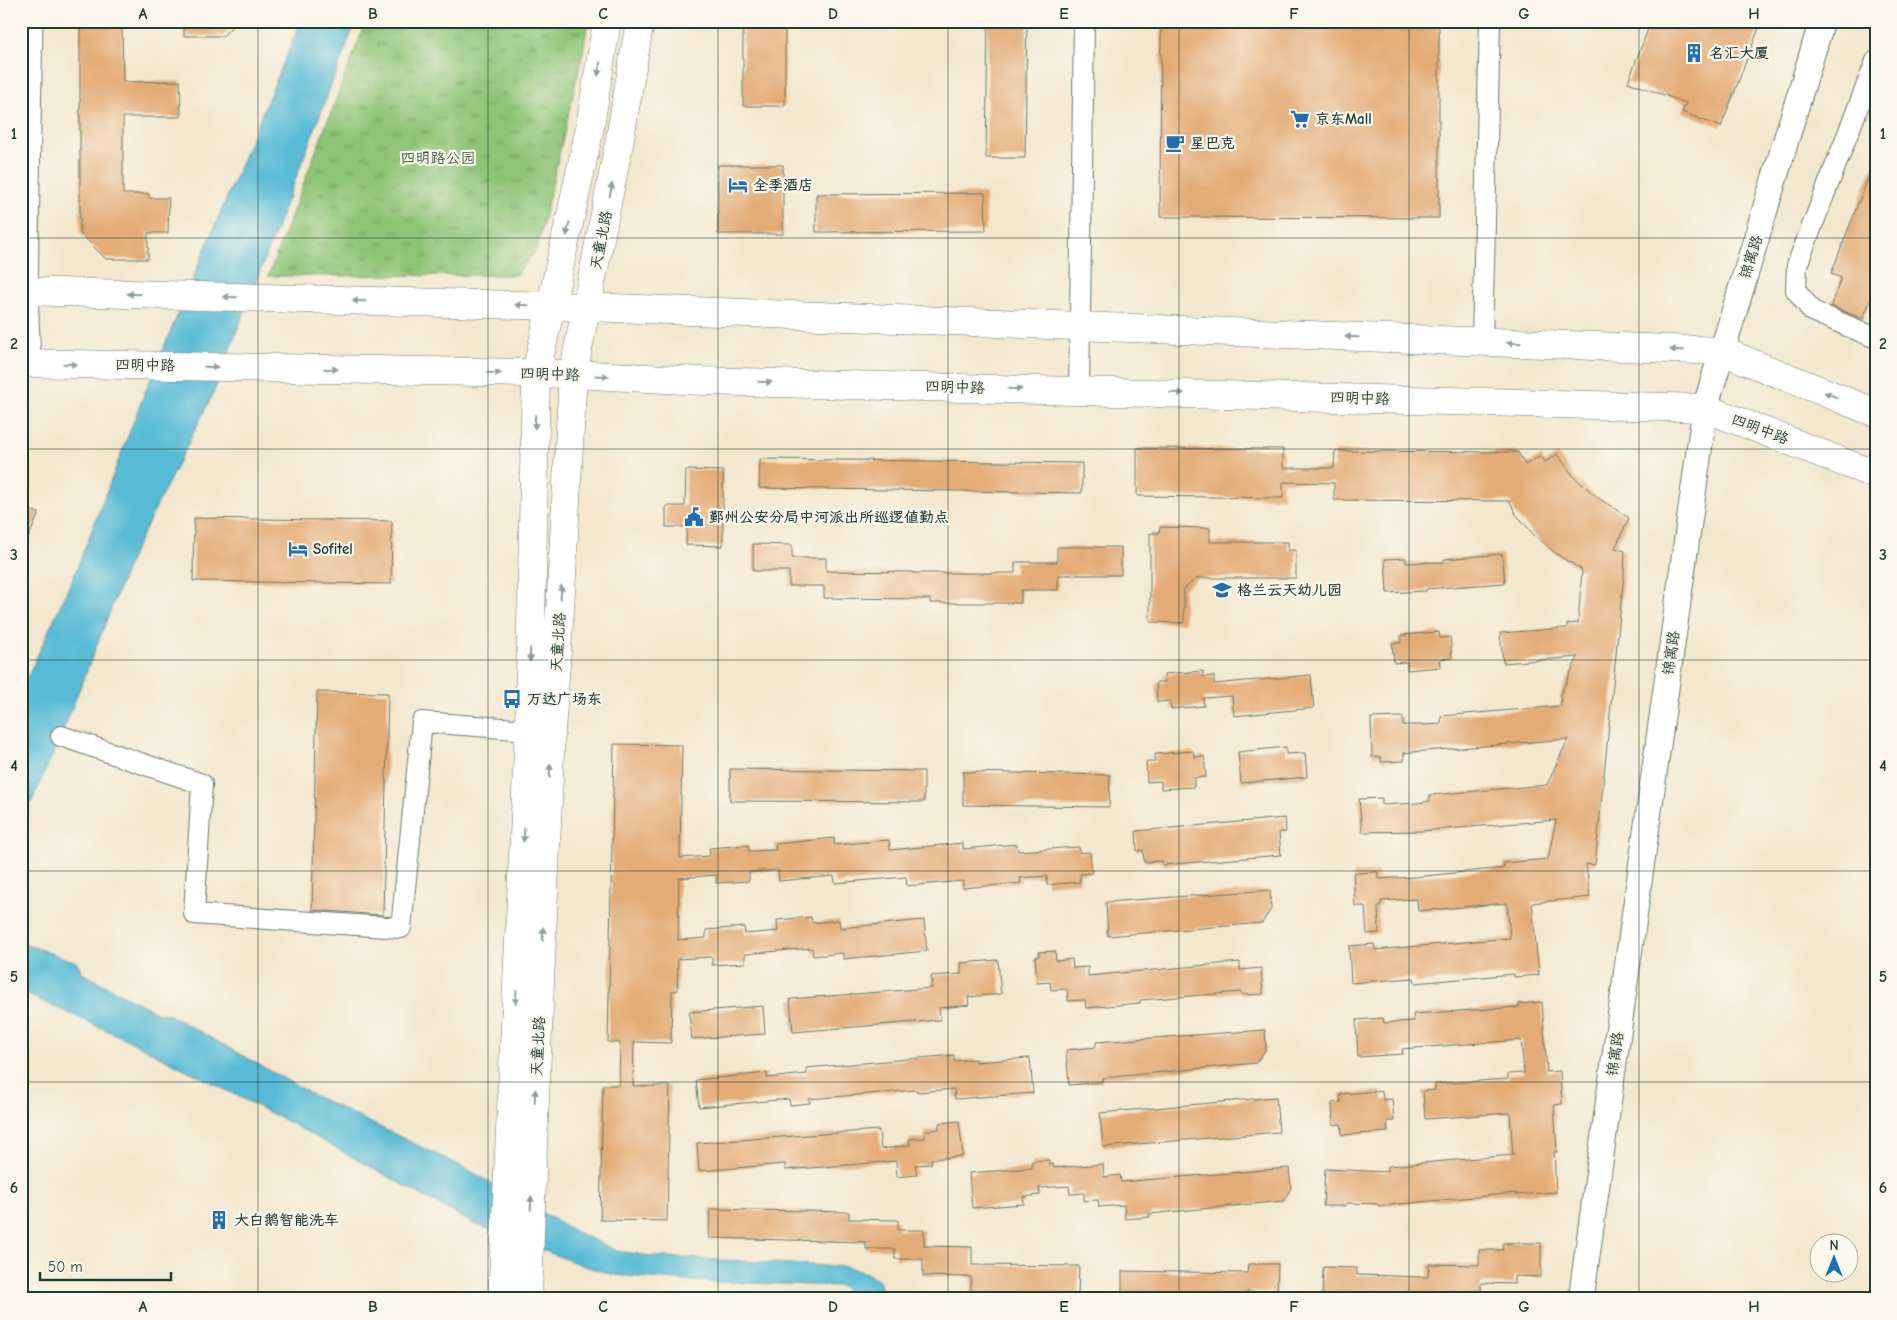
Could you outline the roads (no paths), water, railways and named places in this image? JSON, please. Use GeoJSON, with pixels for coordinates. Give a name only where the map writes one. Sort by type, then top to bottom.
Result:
{"type":"FeatureCollection","features":[{"type":"Feature","properties":{"kind":"main road"},"geometry":{"type":"LineString","coordinates":[[540,730],[536,374],[589,132],[606,21]]}},
{"type":"Feature","properties":{"kind":"main road","name":"天童北路"},"geometry":{"type":"LineString","coordinates":[[528,1299],[517,1251],[540,730],[560,610],[573,374],[588,307],[619,144],[640,21]]}},
{"type":"Feature","properties":{"kind":"main road"},"geometry":{"type":"LineString","coordinates":[[23,291],[588,307],[1722,351],[1876,413]]}},
{"type":"Feature","properties":{"kind":"main road","name":"四明中路"},"geometry":{"type":"LineString","coordinates":[[25,363],[573,374],[702,380],[1705,408],[1876,475]]}},
{"type":"Feature","properties":{"kind":"main road"},"geometry":{"type":"LineString","coordinates":[[502,1299],[517,1251]]}},
{"type":"Feature","properties":{"kind":"street"},"geometry":{"type":"LineString","coordinates":[[25,363],[23,291],[30,21]]}},
{"type":"Feature","properties":{"kind":"street"},"geometry":{"type":"LineString","coordinates":[[1079,391],[1084,21]]}},
{"type":"Feature","properties":{"kind":"street"},"geometry":{"type":"LineString","coordinates":[[1482,342],[1490,21]]}},
{"type":"Feature","properties":{"kind":"street","name":"锦寓路"},"geometry":{"type":"LineString","coordinates":[[1581,1299],[1705,408],[1822,21]]}},
{"type":"Feature","properties":{"kind":"street"},"geometry":{"type":"LineString","coordinates":[[1876,61],[1797,265],[1796,290],[1812,311],[1876,338]]}},
{"type":"Feature","properties":{"kind":"street"},"geometry":{"type":"LineString","coordinates":[[60,736],[202,784],[194,914],[401,928],[422,722],[540,730]]}},
{"type":"Feature","properties":{"kind":"water"},"geometry":{"type":"Polygon","coordinates":[[[301,21],[356,21],[213,394],[133,553],[61,736],[21,826],[21,692],[78,566],[145,392],[301,21]]]}},
{"type":"Feature","properties":{"kind":"water"},"geometry":{"type":"Polygon","coordinates":[[[21,943],[77,962],[82,973],[158,1013],[168,1014],[315,1096],[467,1169],[576,1232],[618,1251],[650,1256],[847,1267],[867,1273],[879,1281],[885,1299],[856,1299],[855,1296],[841,1286],[688,1281],[614,1275],[584,1266],[472,1223],[288,1122],[126,1039],[21,992],[21,943]]]}},
{"type":"Feature","properties":{"kind":"place","name":"名汇大厦"},"geometry":{"type":"Point","coordinates":[1694,53]}},
{"type":"Feature","properties":{"kind":"place","name":"京东Mall"},"geometry":{"type":"Point","coordinates":[1300,119]}},
{"type":"Feature","properties":{"kind":"place","name":"星巴克"},"geometry":{"type":"Point","coordinates":[1175,143]}},
{"type":"Feature","properties":{"kind":"place","name":"全季酒店"},"geometry":{"type":"Point","coordinates":[738,185]}},
{"type":"Feature","properties":{"kind":"place","name":"鄞州公安分局中河派出所巡逻值勤点"},"geometry":{"type":"Point","coordinates":[694,517]}},
{"type":"Feature","properties":{"kind":"place","name":"Sofitel"},"geometry":{"type":"Point","coordinates":[298,549]}},
{"type":"Feature","properties":{"kind":"place","name":"格兰云天幼儿园"},"geometry":{"type":"Point","coordinates":[1222,590]}},
{"type":"Feature","properties":{"kind":"place","name":"万达广场东"},"geometry":{"type":"Point","coordinates":[512,699]}},
{"type":"Feature","properties":{"kind":"place","name":"大白鹅智能洗车"},"geometry":{"type":"Point","coordinates":[219,1220]}},
{"type":"Feature","properties":{"kind":"park label","name":"四明路公园"},"geometry":{"type":"Point","coordinates":[438,158]}}]}
